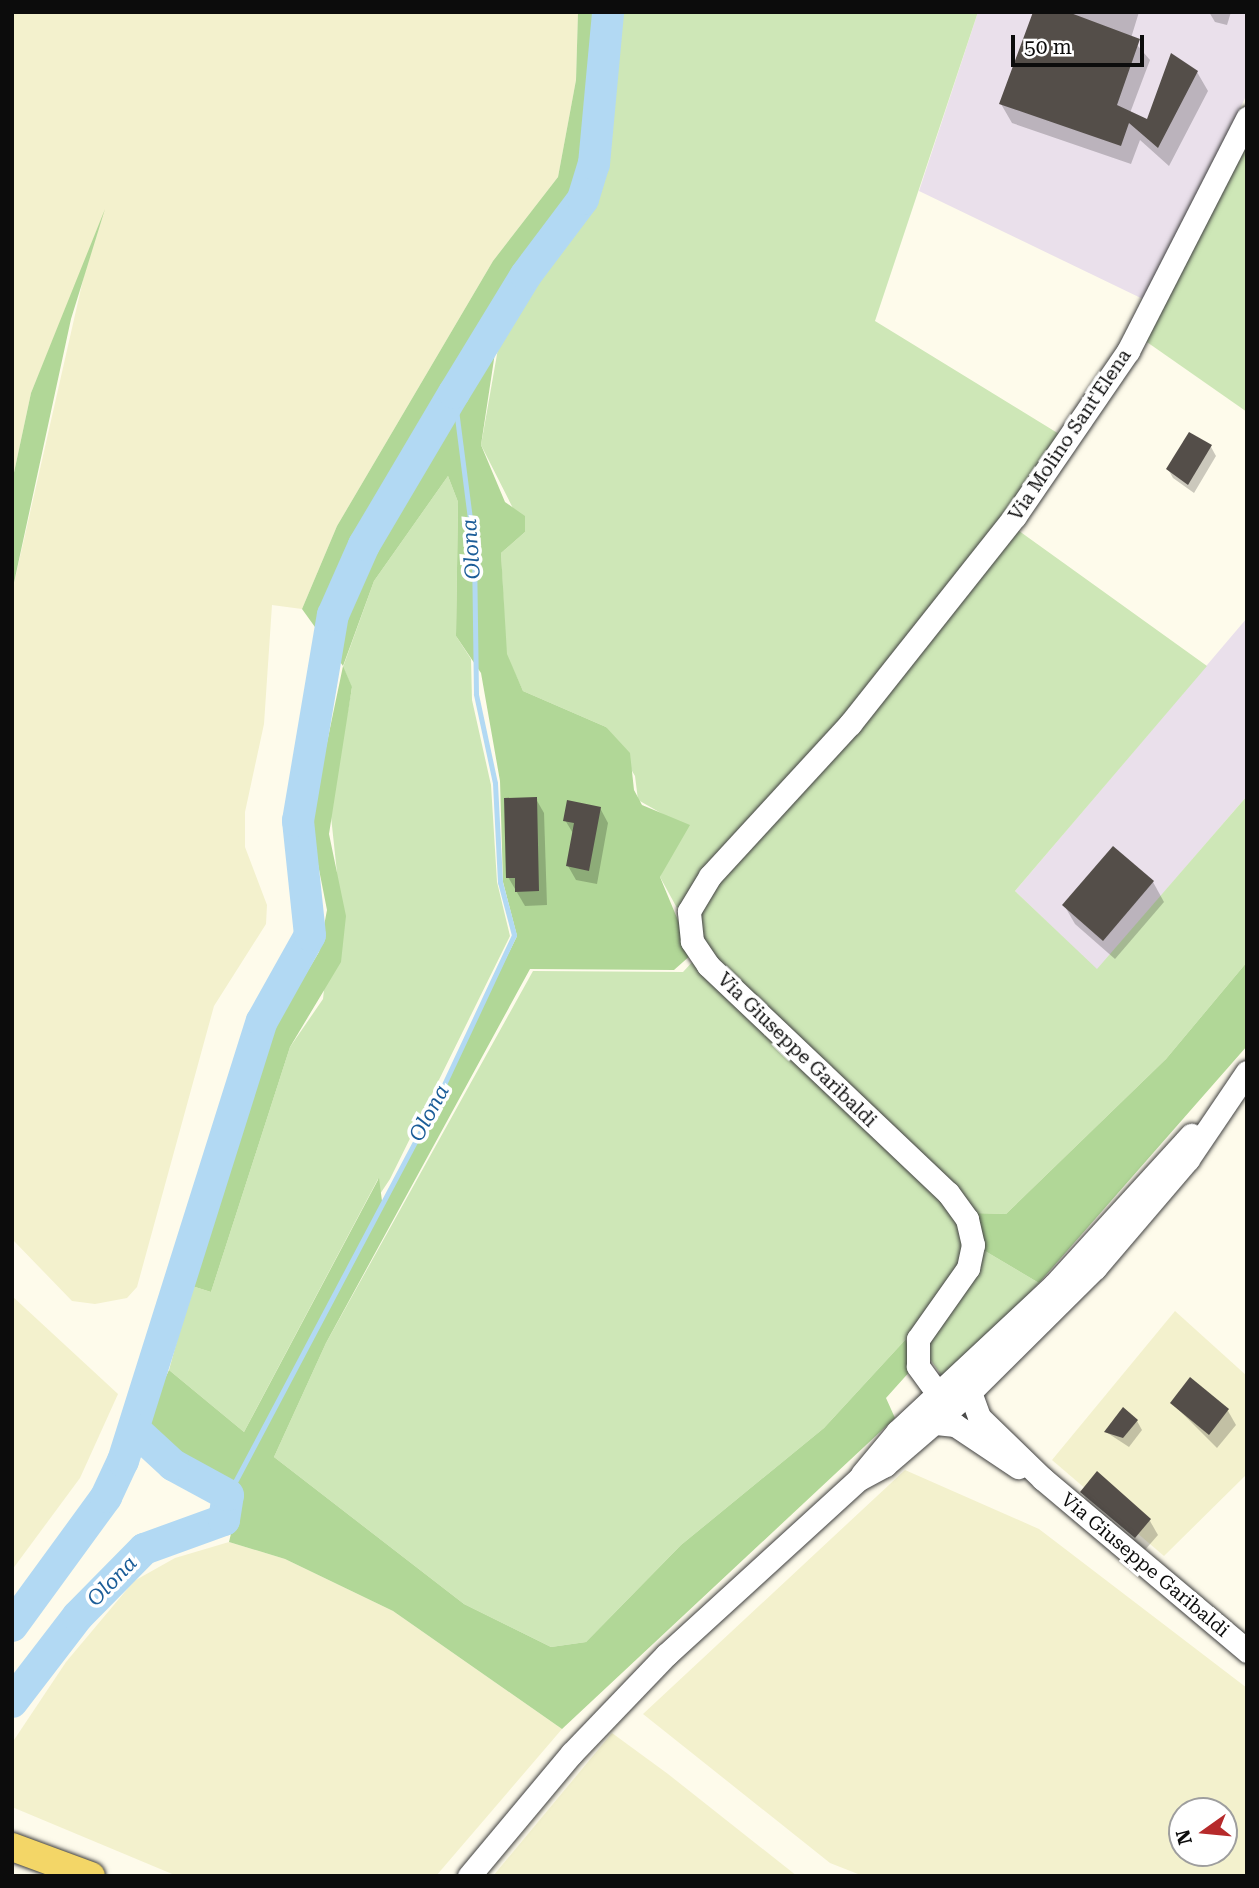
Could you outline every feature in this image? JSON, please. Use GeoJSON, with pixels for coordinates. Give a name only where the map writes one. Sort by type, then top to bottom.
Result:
{"type":"FeatureCollection","features":[{"type":"Feature","properties":{"kind":"main road"},"geometry":{"type":"LineString","coordinates":[[12,1847],[91,1876]]}},
{"type":"Feature","properties":{"kind":"street","name":"Via Molino Sant'Elena"},"geometry":{"type":"LineString","coordinates":[[850,724],[1015,516],[1128,351],[1247,118]]}},
{"type":"Feature","properties":{"kind":"street","name":"Via Giuseppe Garibaldi"},"geometry":{"type":"LineString","coordinates":[[850,724],[704,883],[688,921],[708,965],[962,1209],[972,1256],[916,1348],[918,1366],[933,1387]]}},
{"type":"Feature","properties":{"kind":"street"},"geometry":{"type":"LineString","coordinates":[[469,1876],[657,1664],[859,1479],[946,1420],[1144,1214],[1247,1072]]}},
{"type":"Feature","properties":{"kind":"street"},"geometry":{"type":"LineString","coordinates":[[859,1479],[874,1455],[1055,1284],[1222,1106]]}},
{"type":"Feature","properties":{"kind":"street"},"geometry":{"type":"LineString","coordinates":[[946,1420],[946,1402],[1069,1284],[1119,1213]]}},
{"type":"Feature","properties":{"kind":"street","name":"Via Giuseppe Garibaldi"},"geometry":{"type":"LineString","coordinates":[[970,1392],[979,1416],[1043,1479],[1247,1651]]}},
{"type":"Feature","properties":{"kind":"street","name":"Via Giuseppe Garibaldi"},"geometry":{"type":"LineString","coordinates":[[946,1420],[1043,1479]]}},
{"type":"Feature","properties":{"kind":"shaded area"},"geometry":{"type":"Polygon","coordinates":[[[12,12],[578,12],[576,80],[558,177],[493,261],[337,526],[302,609],[272,605],[264,724],[245,812],[245,847],[267,905],[266,924],[214,1006],[137,1287],[127,1298],[95,1304],[72,1301],[12,1239],[12,592],[90,249],[31,393],[12,482],[12,12]]]}},
{"type":"Feature","properties":{"kind":"shaded area"},"geometry":{"type":"Polygon","coordinates":[[[978,12],[1247,12],[1247,94],[1147,301],[919,191],[978,12]]]}},
{"type":"Feature","properties":{"kind":"shaded area"},"geometry":{"type":"Polygon","coordinates":[[[1247,618],[1247,796],[1097,970],[1015,891],[1247,618]]]}},
{"type":"Feature","properties":{"kind":"shaded area"},"geometry":{"type":"Polygon","coordinates":[[[12,1296],[118,1394],[80,1478],[12,1570],[12,1296]]]}},
{"type":"Feature","properties":{"kind":"shaded area"},"geometry":{"type":"Polygon","coordinates":[[[1175,1311],[1247,1376],[1247,1474],[1164,1556],[1052,1460],[1175,1311]]]}},
{"type":"Feature","properties":{"kind":"shaded area"},"geometry":{"type":"Polygon","coordinates":[[[905,1470],[1039,1529],[1247,1688],[1247,1876],[863,1876],[830,1863],[643,1714],[905,1470]]]}},
{"type":"Feature","properties":{"kind":"shaded area"},"geometry":{"type":"Polygon","coordinates":[[[229,1542],[285,1559],[393,1611],[562,1729],[436,1876],[177,1876],[12,1807],[12,1743],[66,1662],[134,1581],[175,1558],[229,1542]]]}},
{"type":"Feature","properties":{"kind":"shaded area"},"geometry":{"type":"Polygon","coordinates":[[[612,1733],[668,1774],[797,1876],[493,1876],[612,1733]]]}},
{"type":"Feature","properties":{"kind":"green space"},"geometry":{"type":"Polygon","coordinates":[[[578,12],[599,12],[589,159],[570,210],[503,300],[481,445],[505,502],[525,516],[525,532],[501,553],[507,654],[523,691],[606,727],[630,753],[634,790],[642,805],[690,825],[660,877],[692,954],[674,970],[530,969],[326,1343],[274,1457],[464,1604],[551,1647],[586,1642],[681,1545],[824,1428],[906,1339],[912,1369],[886,1398],[895,1418],[562,1729],[393,1611],[285,1559],[229,1542],[239,1500],[142,1428],[169,1370],[244,1432],[379,1178],[382,1201],[397,1181],[517,936],[503,882],[500,781],[481,673],[456,636],[458,502],[448,476],[374,581],[343,666],[302,609],[337,526],[493,261],[558,177],[576,80],[578,12]]]}},
{"type":"Feature","properties":{"kind":"green space"},"geometry":{"type":"Polygon","coordinates":[[[618,12],[978,12],[875,321],[1064,437],[829,736],[677,908],[660,877],[682,825],[638,800],[635,776],[606,727],[523,691],[506,654],[501,553],[525,532],[481,445],[502,326],[583,222],[606,165],[618,12]]]}},
{"type":"Feature","properties":{"kind":"green space"},"geometry":{"type":"Polygon","coordinates":[[[1247,138],[1247,412],[1144,340],[1247,138]]]}},
{"type":"Feature","properties":{"kind":"green space"},"geometry":{"type":"Polygon","coordinates":[[[105,209],[71,319],[12,592],[12,482],[31,393],[105,209]]]}},
{"type":"Feature","properties":{"kind":"green space"},"geometry":{"type":"Polygon","coordinates":[[[448,476],[458,502],[456,636],[471,659],[472,700],[491,785],[497,882],[510,936],[390,1179],[380,1194],[378,1179],[244,1432],[169,1370],[192,1286],[211,1292],[290,1047],[323,999],[337,873],[330,807],[352,688],[343,667],[374,581],[448,476]]]}},
{"type":"Feature","properties":{"kind":"green space"},"geometry":{"type":"Polygon","coordinates":[[[1015,528],[1207,666],[1015,891],[1097,969],[1247,796],[1247,962],[1166,1059],[1006,1214],[973,1213],[703,948],[698,910],[709,889],[1015,528]]]}},
{"type":"Feature","properties":{"kind":"green space"},"geometry":{"type":"Polygon","coordinates":[[[343,666],[352,687],[329,834],[346,916],[341,962],[290,1047],[211,1292],[192,1286],[276,1024],[319,952],[327,910],[310,824],[343,666]]]}},
{"type":"Feature","properties":{"kind":"green space"},"geometry":{"type":"Polygon","coordinates":[[[695,959],[931,1185],[964,1233],[962,1263],[906,1339],[824,1428],[681,1545],[586,1642],[551,1647],[464,1604],[274,1457],[326,1343],[533,971],[683,972],[695,959]]]}},
{"type":"Feature","properties":{"kind":"green space"},"geometry":{"type":"Polygon","coordinates":[[[1247,962],[1247,1046],[1039,1283],[980,1248],[973,1213],[1006,1214],[1166,1059],[1247,962]]]}},
{"type":"Feature","properties":{"kind":"green space"},"geometry":{"type":"Polygon","coordinates":[[[980,1248],[1039,1283],[944,1379],[923,1349],[980,1248]]]}},
{"type":"Feature","properties":{"kind":"building"},"geometry":{"type":"Polygon","coordinates":[[[1033,12],[1068,12],[1140,39],[1117,105],[1147,119],[1171,53],[1198,71],[1158,148],[1129,123],[1121,146],[999,104],[1033,12]]]}},
{"type":"Feature","properties":{"kind":"building"},"geometry":{"type":"Polygon","coordinates":[[[1189,432],[1212,445],[1188,485],[1166,469],[1189,432]]]}},
{"type":"Feature","properties":{"kind":"building"},"geometry":{"type":"Polygon","coordinates":[[[537,797],[539,891],[515,892],[515,878],[506,878],[504,798],[537,797]]]}},
{"type":"Feature","properties":{"kind":"building"},"geometry":{"type":"Polygon","coordinates":[[[567,800],[601,807],[589,871],[566,866],[574,823],[563,821],[567,800]]]}},
{"type":"Feature","properties":{"kind":"building"},"geometry":{"type":"Polygon","coordinates":[[[1113,846],[1154,881],[1103,941],[1062,905],[1113,846]]]}},
{"type":"Feature","properties":{"kind":"building"},"geometry":{"type":"Polygon","coordinates":[[[1190,1377],[1229,1409],[1209,1435],[1170,1403],[1190,1377]]]}},
{"type":"Feature","properties":{"kind":"building"},"geometry":{"type":"Polygon","coordinates":[[[1123,1407],[1138,1420],[1123,1438],[1104,1432],[1123,1407]]]}},
{"type":"Feature","properties":{"kind":"building"},"geometry":{"type":"Polygon","coordinates":[[[1097,1471],[1151,1519],[1135,1538],[1080,1492],[1097,1471]]]}},
{"type":"Feature","properties":{"kind":"waterway","name":"Olona"},"geometry":{"type":"LineString","coordinates":[[12,1626],[106,1497],[123,1461],[262,1021],[310,935],[298,821],[333,615],[364,545],[454,393],[526,275],[583,199],[594,164],[608,12]]}},
{"type":"Feature","properties":{"kind":"waterway","name":"Olona"},"geometry":{"type":"LineString","coordinates":[[228,1495],[432,1110],[514,935],[500,882],[495,783],[476,694],[474,550],[454,393]]}},
{"type":"Feature","properties":{"kind":"waterway","name":"Olona"},"geometry":{"type":"LineString","coordinates":[[12,1702],[78,1616],[144,1549],[224,1520],[228,1495],[173,1465],[135,1430]]}}]}
